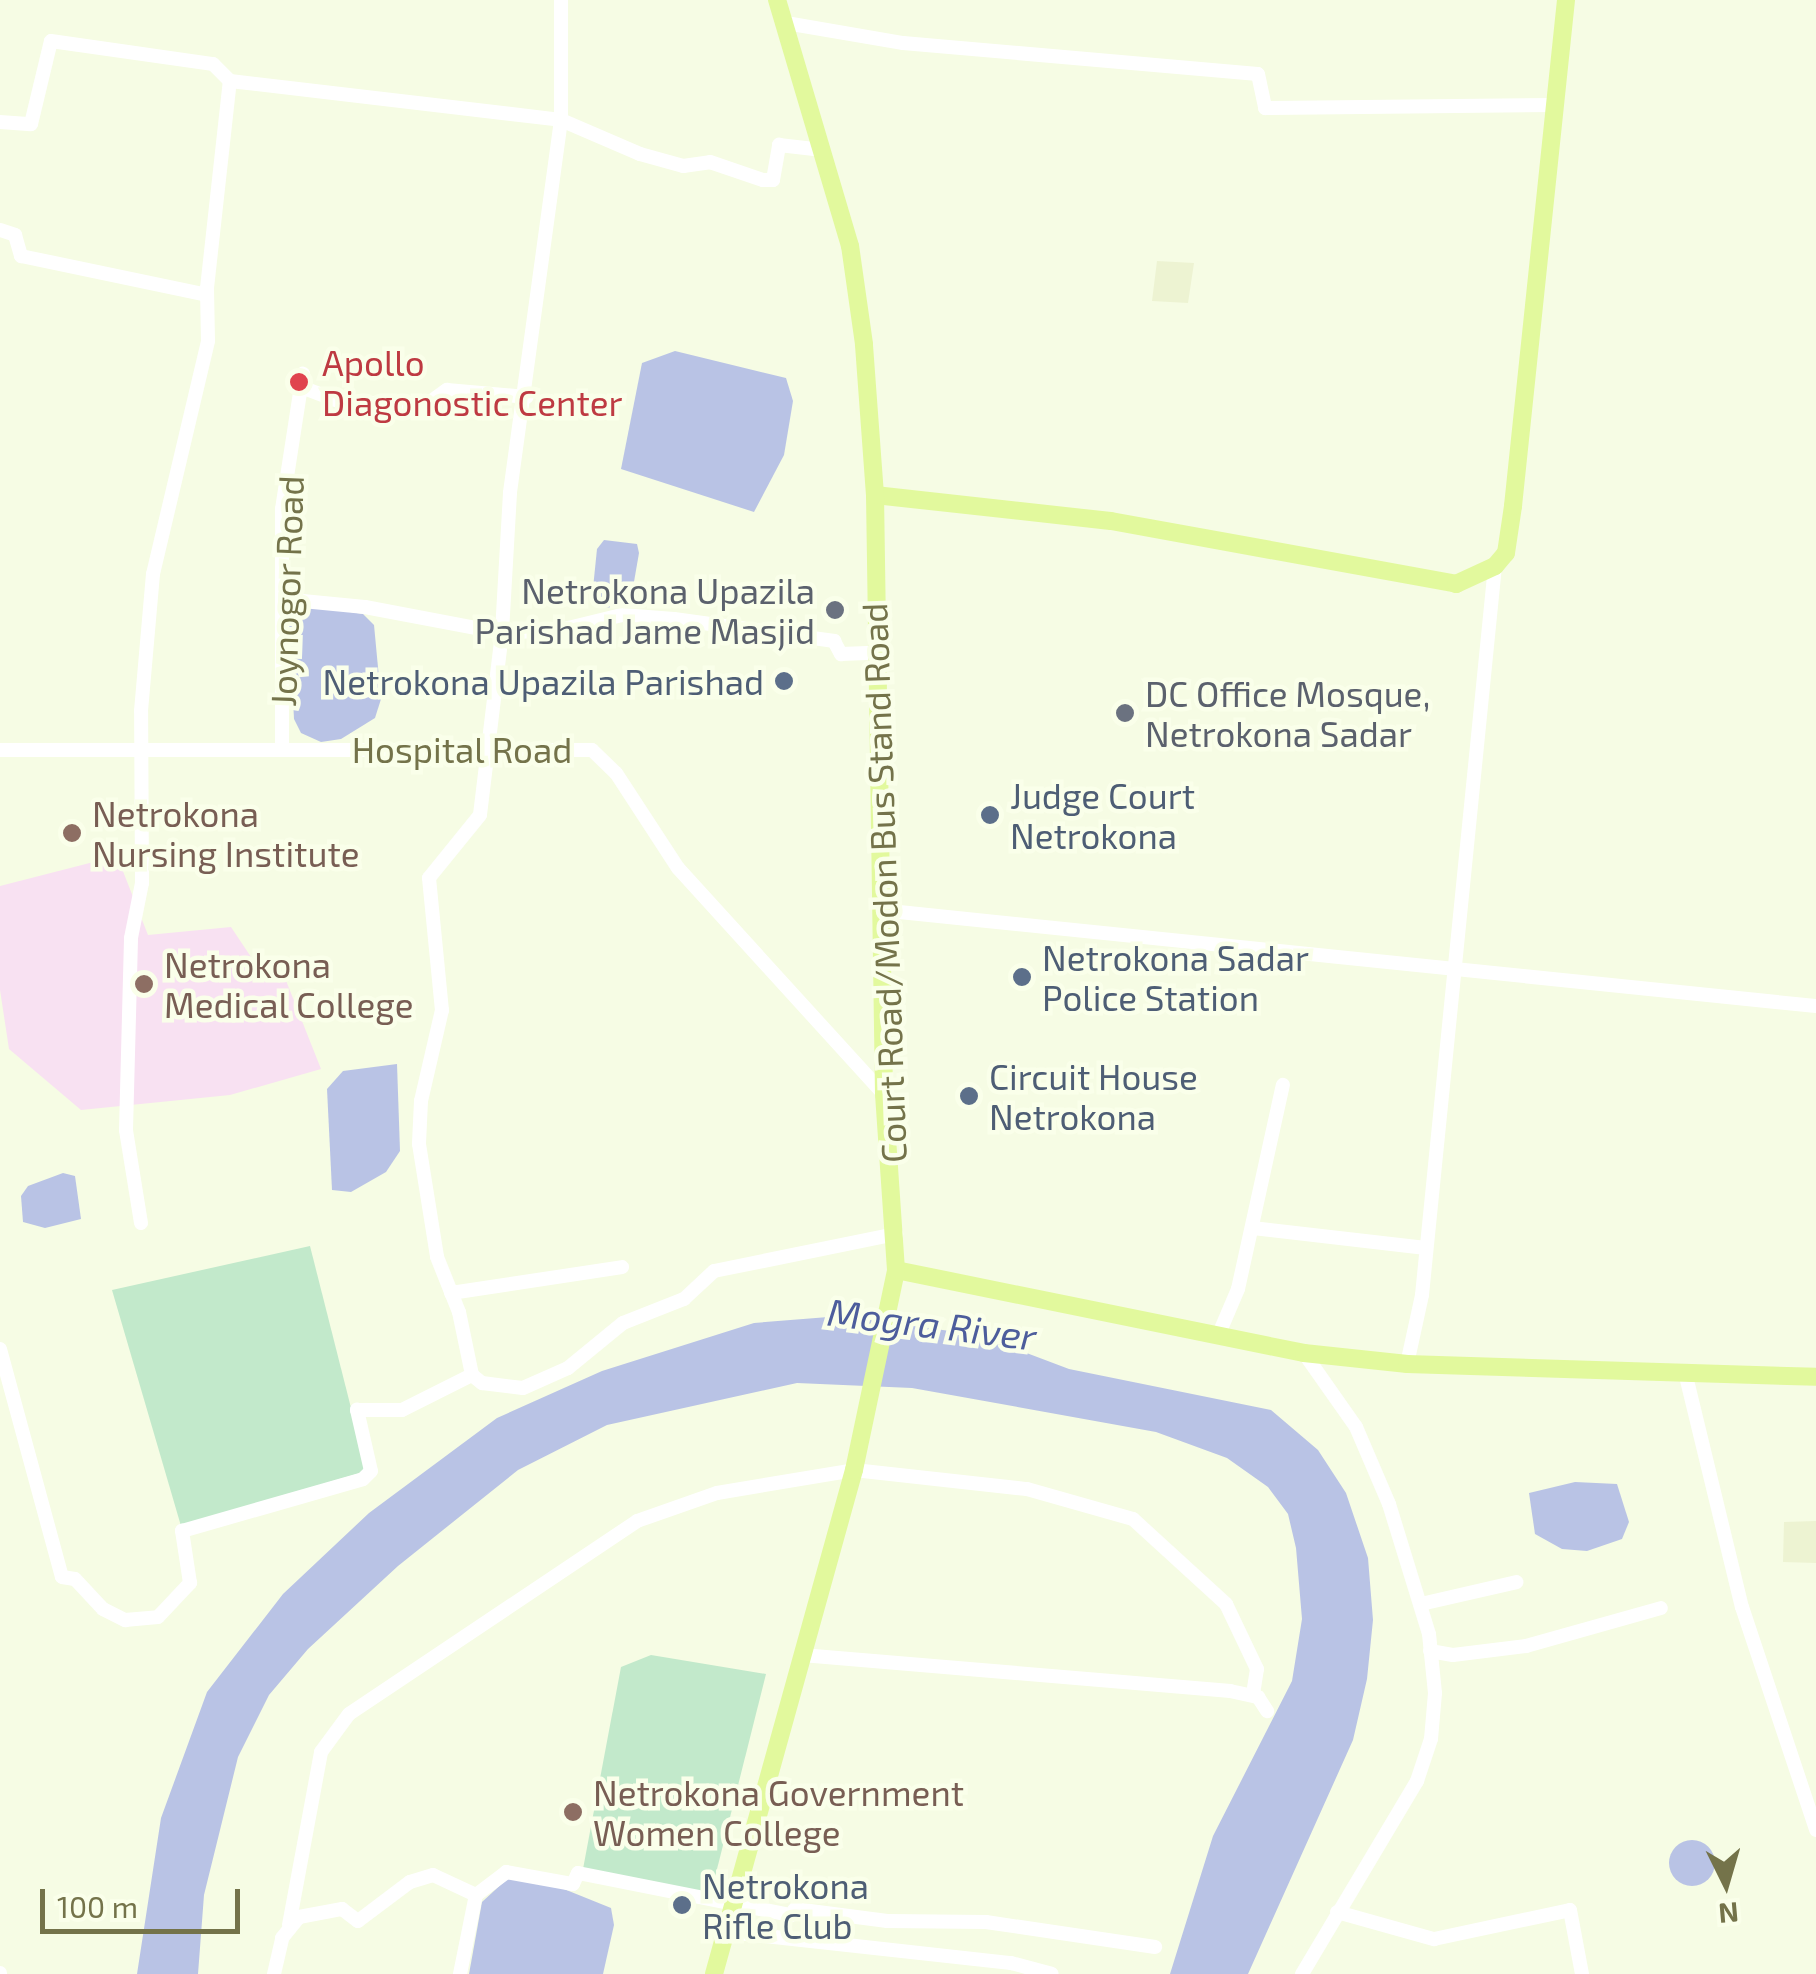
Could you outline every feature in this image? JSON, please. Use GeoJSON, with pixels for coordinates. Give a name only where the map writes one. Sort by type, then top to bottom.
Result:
{"type":"FeatureCollection","features":[{"type":"Feature","properties":{"kind":"main road","name":"Court Road/Modon Bus Stand Road"},"geometry":{"type":"LineString","coordinates":[[714,1974],[729,1932],[856,1462],[896,1270],[884,1094],[874,653],[875,495],[850,246],[778,0]]}},
{"type":"Feature","properties":{"kind":"main road"},"geometry":{"type":"LineString","coordinates":[[875,495],[1111,522],[1456,584],[1494,566],[1506,553],[1513,506],[1566,0]]}},
{"type":"Feature","properties":{"kind":"main road"},"geometry":{"type":"LineString","coordinates":[[896,1270],[1304,1353],[1408,1364],[1816,1377]]}},
{"type":"Feature","properties":{"kind":"street"},"geometry":{"type":"LineString","coordinates":[[472,1375],[424,1206],[419,1144],[421,1101],[442,1010],[429,878],[480,815],[502,633],[510,493],[527,397],[561,120],[561,0]]}},
{"type":"Feature","properties":{"kind":"street"},"geometry":{"type":"LineString","coordinates":[[786,22],[903,43],[1258,74],[1264,108],[1556,105]]}},
{"type":"Feature","properties":{"kind":"street"},"geometry":{"type":"LineString","coordinates":[[0,122],[31,124],[51,40],[212,64],[230,81],[561,120],[640,154],[683,166],[710,162],[763,180],[773,180],[779,145],[823,150]]}},
{"type":"Feature","properties":{"kind":"street"},"geometry":{"type":"LineString","coordinates":[[141,1224],[126,1130],[144,753],[141,711],[153,574],[208,341],[207,295],[230,81]]}},
{"type":"Feature","properties":{"kind":"street"},"geometry":{"type":"LineString","coordinates":[[0,230],[16,235],[21,256],[207,295]]}},
{"type":"Feature","properties":{"kind":"street","name":"Joynogor Road"},"geometry":{"type":"LineString","coordinates":[[282,748],[282,509],[302,381],[341,402],[426,406],[447,390],[527,397]]}},
{"type":"Feature","properties":{"kind":"street"},"geometry":{"type":"LineString","coordinates":[[1408,1364],[1426,1248],[1494,566]]}},
{"type":"Feature","properties":{"kind":"street"},"geometry":{"type":"LineString","coordinates":[[282,599],[366,607],[502,633],[564,629],[622,615],[767,629],[834,641],[841,654],[874,653]]}},
{"type":"Feature","properties":{"kind":"street","name":"Hospital Road"},"geometry":{"type":"LineString","coordinates":[[0,750],[144,753],[581,746],[602,758],[678,868],[884,1094]]}},
{"type":"Feature","properties":{"kind":"street"},"geometry":{"type":"LineString","coordinates":[[880,910],[1816,1006]]}},
{"type":"Feature","properties":{"kind":"street"},"geometry":{"type":"LineString","coordinates":[[1218,1336],[1253,1228],[1284,1085]]}},
{"type":"Feature","properties":{"kind":"street"},"geometry":{"type":"LineString","coordinates":[[1253,1228],[1426,1248]]}},
{"type":"Feature","properties":{"kind":"street"},"geometry":{"type":"LineString","coordinates":[[0,1349],[62,1577],[75,1578],[102,1609],[125,1620],[158,1617],[190,1583],[182,1532],[363,1479],[371,1471],[358,1410],[402,1410],[472,1375],[496,1385],[540,1385],[622,1323],[684,1299],[714,1271],[896,1234]]}},
{"type":"Feature","properties":{"kind":"street"},"geometry":{"type":"LineString","coordinates":[[451,1293],[622,1267]]}},
{"type":"Feature","properties":{"kind":"street"},"geometry":{"type":"LineString","coordinates":[[1302,1974],[1417,1781],[1432,1738],[1430,1651],[1420,1604],[1356,1426],[1304,1353]]}},
{"type":"Feature","properties":{"kind":"street"},"geometry":{"type":"LineString","coordinates":[[1684,1372],[1742,1607],[1816,1830]]}},
{"type":"Feature","properties":{"kind":"street"},"geometry":{"type":"LineString","coordinates":[[274,1971],[289,1926],[321,1752],[349,1714],[636,1521],[717,1493],[856,1462],[1027,1490],[1133,1519],[1226,1604],[1257,1669],[1252,1695]]}},
{"type":"Feature","properties":{"kind":"street"},"geometry":{"type":"LineString","coordinates":[[1420,1604],[1516,1582]]}},
{"type":"Feature","properties":{"kind":"street"},"geometry":{"type":"LineString","coordinates":[[1430,1651],[1453,1656],[1526,1646],[1661,1608]]}},
{"type":"Feature","properties":{"kind":"street"},"geometry":{"type":"LineString","coordinates":[[802,1655],[1252,1695],[1267,1710]]}},
{"type":"Feature","properties":{"kind":"street"},"geometry":{"type":"LineString","coordinates":[[460,1974],[476,1895],[506,1872],[573,1884],[578,1873],[791,1915],[796,1910],[887,1921],[986,1922],[1155,1948]]}},
{"type":"Feature","properties":{"kind":"street"},"geometry":{"type":"LineString","coordinates":[[289,1926],[342,1909],[358,1921],[410,1882],[433,1875],[476,1895]]}},
{"type":"Feature","properties":{"kind":"street"},"geometry":{"type":"LineString","coordinates":[[1337,1912],[1434,1939],[1570,1910],[1582,1974]]}},
{"type":"Feature","properties":{"kind":"street"},"geometry":{"type":"LineString","coordinates":[[729,1932],[1052,1974]]}},
{"type":"Feature","properties":{"kind":"shaded area"},"geometry":{"type":"Polygon","coordinates":[[[1157,261],[1194,263],[1188,303],[1152,301],[1157,261]]]}},
{"type":"Feature","properties":{"kind":"shaded area","name":"Netrokona Medical College"},"geometry":{"type":"Polygon","coordinates":[[[117,856],[148,935],[231,927],[259,969],[285,978],[321,1069],[230,1095],[81,1110],[9,1049],[0,990],[0,886],[117,856]]]}},
{"type":"Feature","properties":{"kind":"shaded area"},"geometry":{"type":"Polygon","coordinates":[[[310,1246],[367,1471],[181,1526],[112,1290],[310,1246]]]}},
{"type":"Feature","properties":{"kind":"shaded area"},"geometry":{"type":"Polygon","coordinates":[[[1816,1521],[1816,1563],[1783,1562],[1784,1522],[1816,1521]]]}},
{"type":"Feature","properties":{"kind":"shaded area"},"geometry":{"type":"Polygon","coordinates":[[[651,1655],[766,1674],[710,1897],[583,1869],[621,1667],[651,1655]]]}},
{"type":"Feature","properties":{"kind":"water"},"geometry":{"type":"Polygon","coordinates":[[[675,351],[786,378],[793,401],[784,455],[754,512],[621,469],[642,363],[675,351]]]}},
{"type":"Feature","properties":{"kind":"water"},"geometry":{"type":"Polygon","coordinates":[[[604,540],[637,544],[639,553],[631,599],[617,608],[602,607],[592,598],[597,549],[604,540]]]}},
{"type":"Feature","properties":{"kind":"water"},"geometry":{"type":"Polygon","coordinates":[[[307,605],[363,614],[374,625],[381,699],[375,718],[341,739],[321,742],[301,733],[294,719],[289,620],[295,608],[307,605]]]}},
{"type":"Feature","properties":{"kind":"water"},"geometry":{"type":"Polygon","coordinates":[[[397,1064],[400,1151],[386,1172],[351,1192],[332,1190],[327,1089],[343,1071],[397,1064]]]}},
{"type":"Feature","properties":{"kind":"water"},"geometry":{"type":"Polygon","coordinates":[[[63,1173],[75,1176],[81,1219],[45,1228],[23,1222],[21,1196],[28,1186],[63,1173]]]}},
{"type":"Feature","properties":{"kind":"water"},"geometry":{"type":"Polygon","coordinates":[[[841,1316],[979,1335],[1069,1369],[1271,1410],[1318,1450],[1346,1493],[1368,1558],[1373,1620],[1367,1679],[1353,1740],[1248,1974],[1170,1974],[1213,1836],[1292,1681],[1302,1619],[1296,1548],[1288,1514],[1268,1487],[1227,1458],[1156,1432],[912,1388],[797,1383],[607,1425],[518,1470],[398,1566],[308,1649],[269,1695],[238,1757],[204,1895],[198,1974],[137,1974],[161,1818],[207,1692],[283,1594],[369,1513],[497,1418],[602,1371],[754,1323],[841,1316]]]}},
{"type":"Feature","properties":{"kind":"water"},"geometry":{"type":"Polygon","coordinates":[[[1575,1482],[1617,1484],[1629,1522],[1622,1539],[1587,1551],[1562,1549],[1535,1534],[1529,1493],[1575,1482]]]}},
{"type":"Feature","properties":{"kind":"water"},"geometry":{"type":"Polygon","coordinates":[[[1692,1840],[1708,1847],[1715,1863],[1708,1879],[1692,1886],[1676,1879],[1669,1863],[1676,1847],[1692,1840]]]}},
{"type":"Feature","properties":{"kind":"water"},"geometry":{"type":"Polygon","coordinates":[[[507,1879],[544,1881],[611,1908],[614,1925],[603,1974],[469,1974],[482,1902],[507,1879]]]}},
{"type":"Feature","properties":{"kind":"place","name":"Apollo Diagonostic Center"},"geometry":{"type":"Point","coordinates":[299,382]}},
{"type":"Feature","properties":{"kind":"place","name":"Netrokona Upazila Parishad Jame Masjid"},"geometry":{"type":"Point","coordinates":[835,610]}},
{"type":"Feature","properties":{"kind":"place","name":"Netrokona Upazila Parishad"},"geometry":{"type":"Point","coordinates":[784,681]}},
{"type":"Feature","properties":{"kind":"place","name":"DC Office Mosque, Netrokona Sadar"},"geometry":{"type":"Point","coordinates":[1125,713]}},
{"type":"Feature","properties":{"kind":"place","name":"Judge Court Netrokona"},"geometry":{"type":"Point","coordinates":[990,815]}},
{"type":"Feature","properties":{"kind":"place","name":"Netrokona Nursing Institute"},"geometry":{"type":"Point","coordinates":[72,833]}},
{"type":"Feature","properties":{"kind":"place","name":"Netrokona Sadar Police Station"},"geometry":{"type":"Point","coordinates":[1022,977]}},
{"type":"Feature","properties":{"kind":"place","name":"Netrokona Medical College"},"geometry":{"type":"Point","coordinates":[144,984]}},
{"type":"Feature","properties":{"kind":"place","name":"Circuit House Netrokona"},"geometry":{"type":"Point","coordinates":[969,1096]}},
{"type":"Feature","properties":{"kind":"place","name":"Netrokona Government Women College"},"geometry":{"type":"Point","coordinates":[573,1812]}},
{"type":"Feature","properties":{"kind":"place","name":"Netrokona Rifle Club"},"geometry":{"type":"Point","coordinates":[682,1905]}},
{"type":"Feature","properties":{"kind":"water label","name":"Mogra River"},"geometry":{"type":"Point","coordinates":[932,1324]}}]}
